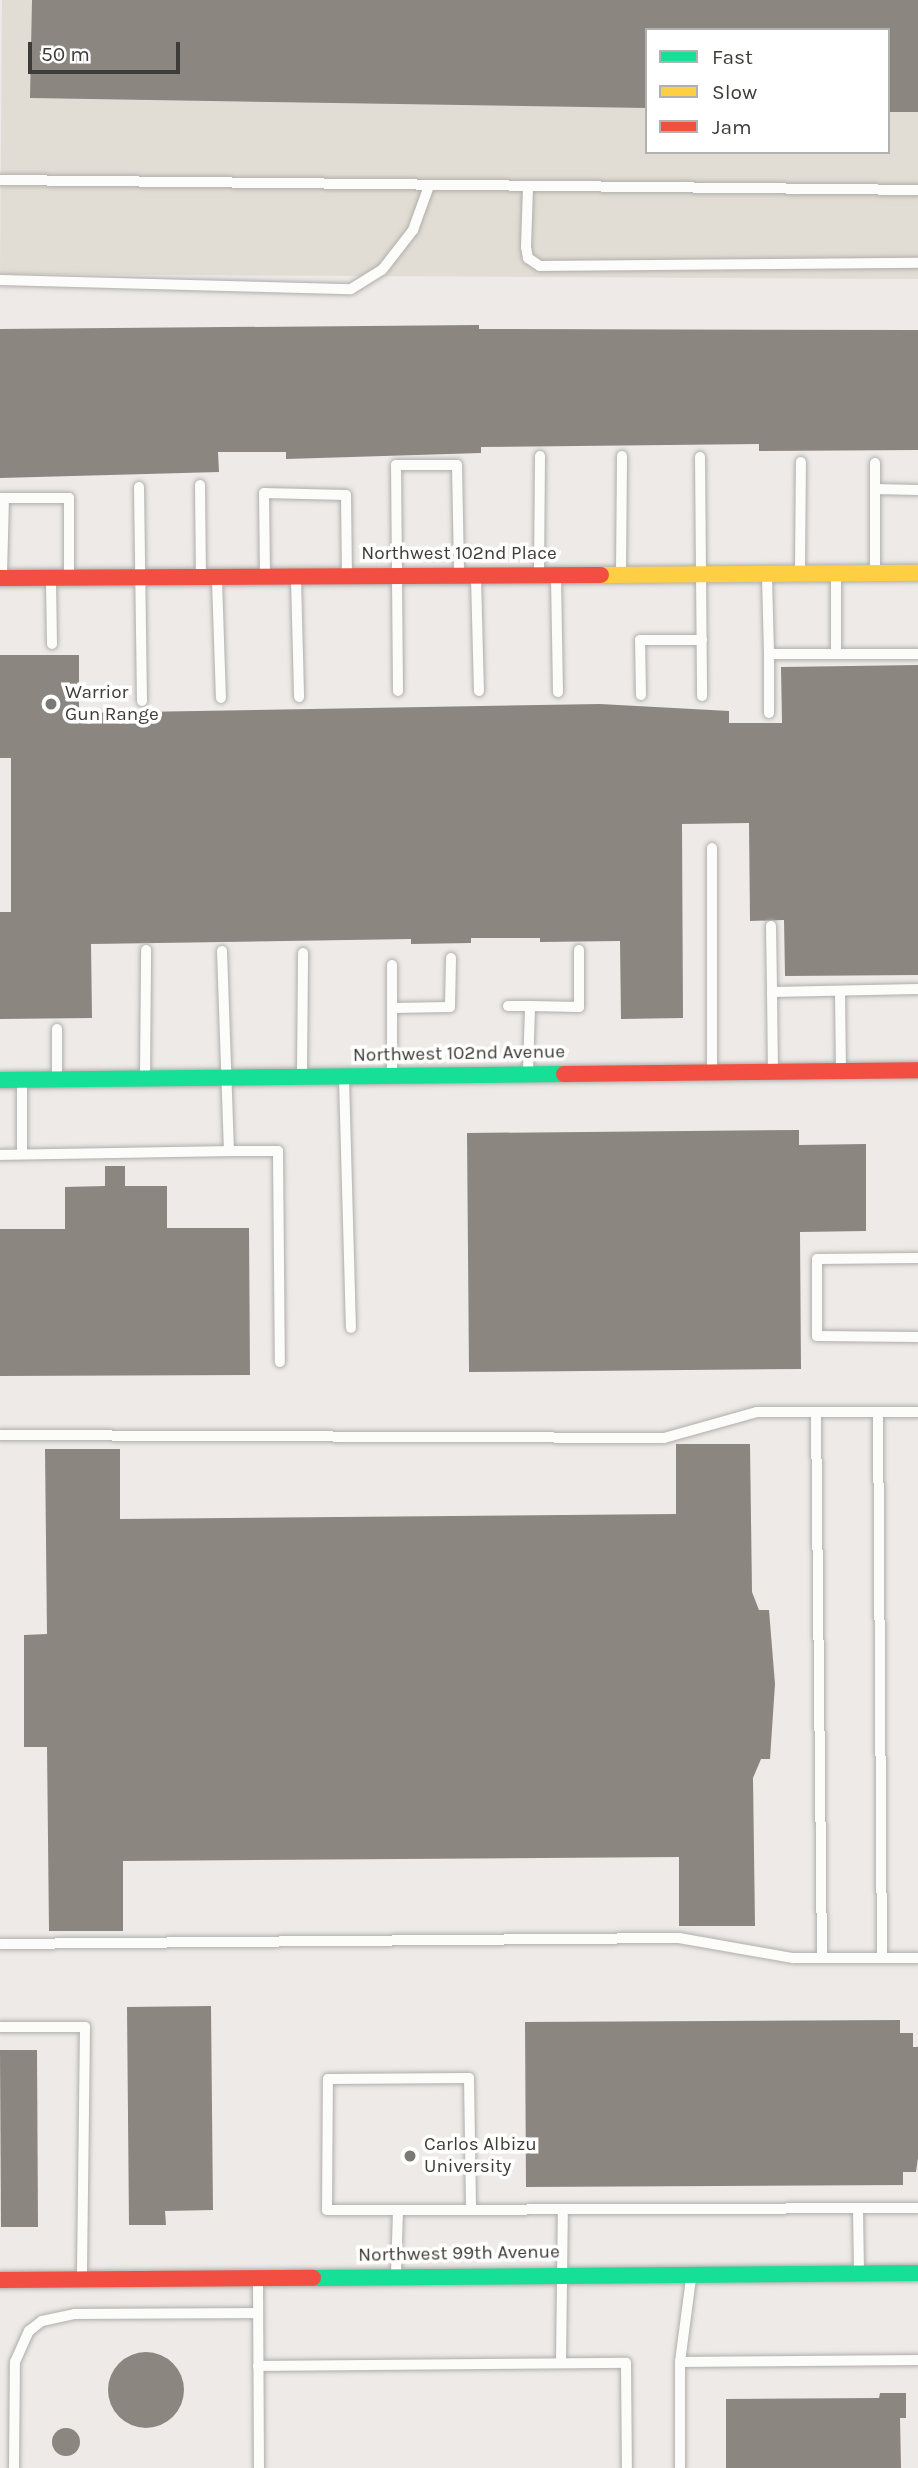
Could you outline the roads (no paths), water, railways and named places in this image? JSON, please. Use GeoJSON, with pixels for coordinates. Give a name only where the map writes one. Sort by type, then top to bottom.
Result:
{"type":"FeatureCollection","features":[{"type":"Feature","properties":{"kind":"street","name":"Northwest 102nd Place"},"geometry":{"type":"LineString","coordinates":[[1,578],[918,573]]}},
{"type":"Feature","properties":{"kind":"street","name":"Northwest 102nd Avenue"},"geometry":{"type":"LineString","coordinates":[[0,1080],[918,1070]]}},
{"type":"Feature","properties":{"kind":"street","name":"Northwest 99th Avenue"},"geometry":{"type":"LineString","coordinates":[[0,2280],[918,2273]]}},
{"type":"Feature","properties":{"kind":"lane"},"geometry":{"type":"LineString","coordinates":[[0,180],[918,190]]}},
{"type":"Feature","properties":{"kind":"lane"},"geometry":{"type":"LineString","coordinates":[[0,279],[351,289],[382,270],[413,230],[429,186]]}},
{"type":"Feature","properties":{"kind":"lane"},"geometry":{"type":"LineString","coordinates":[[528,187],[526,247],[528,258],[540,266],[918,263]]}},
{"type":"Feature","properties":{"kind":"lane"},"geometry":{"type":"LineString","coordinates":[[539,575],[540,456]]}},
{"type":"Feature","properties":{"kind":"lane"},"geometry":{"type":"LineString","coordinates":[[621,574],[622,456]]}},
{"type":"Feature","properties":{"kind":"lane"},"geometry":{"type":"LineString","coordinates":[[700,457],[702,696]]}},
{"type":"Feature","properties":{"kind":"lane"},"geometry":{"type":"LineString","coordinates":[[800,573],[801,462]]}},
{"type":"Feature","properties":{"kind":"lane"},"geometry":{"type":"LineString","coordinates":[[875,463],[875,573]]}},
{"type":"Feature","properties":{"kind":"lane"},"geometry":{"type":"LineString","coordinates":[[398,691],[396,466],[457,465],[459,576]]}},
{"type":"Feature","properties":{"kind":"lane"},"geometry":{"type":"LineString","coordinates":[[200,485],[221,698]]}},
{"type":"Feature","properties":{"kind":"lane"},"geometry":{"type":"LineString","coordinates":[[139,487],[142,701]]}},
{"type":"Feature","properties":{"kind":"lane"},"geometry":{"type":"LineString","coordinates":[[875,489],[918,490]]}},
{"type":"Feature","properties":{"kind":"lane"},"geometry":{"type":"LineString","coordinates":[[265,576],[264,493],[346,495],[347,576]]}},
{"type":"Feature","properties":{"kind":"lane"},"geometry":{"type":"LineString","coordinates":[[1,578],[2,498],[69,498],[69,578]]}},
{"type":"Feature","properties":{"kind":"lane"},"geometry":{"type":"LineString","coordinates":[[836,573],[836,654]]}},
{"type":"Feature","properties":{"kind":"lane"},"geometry":{"type":"LineString","coordinates":[[767,574],[769,713]]}},
{"type":"Feature","properties":{"kind":"lane"},"geometry":{"type":"LineString","coordinates":[[476,575],[479,691]]}},
{"type":"Feature","properties":{"kind":"lane"},"geometry":{"type":"LineString","coordinates":[[556,575],[558,692]]}},
{"type":"Feature","properties":{"kind":"lane"},"geometry":{"type":"LineString","coordinates":[[296,576],[299,697]]}},
{"type":"Feature","properties":{"kind":"lane"},"geometry":{"type":"LineString","coordinates":[[51,578],[52,644]]}},
{"type":"Feature","properties":{"kind":"lane"},"geometry":{"type":"LineString","coordinates":[[641,695],[640,640],[702,640]]}},
{"type":"Feature","properties":{"kind":"lane"},"geometry":{"type":"LineString","coordinates":[[769,654],[918,654]]}},
{"type":"Feature","properties":{"kind":"lane"},"geometry":{"type":"LineString","coordinates":[[712,848],[712,1072]]}},
{"type":"Feature","properties":{"kind":"lane"},"geometry":{"type":"LineString","coordinates":[[771,926],[774,1071]]}},
{"type":"Feature","properties":{"kind":"lane"},"geometry":{"type":"LineString","coordinates":[[145,1079],[146,950]]}},
{"type":"Feature","properties":{"kind":"lane"},"geometry":{"type":"LineString","coordinates":[[508,1006],[579,1007],[579,950]]}},
{"type":"Feature","properties":{"kind":"lane"},"geometry":{"type":"LineString","coordinates":[[222,951],[229,1151]]}},
{"type":"Feature","properties":{"kind":"lane"},"geometry":{"type":"LineString","coordinates":[[302,1077],[303,953]]}},
{"type":"Feature","properties":{"kind":"lane"},"geometry":{"type":"LineString","coordinates":[[392,1008],[450,1007],[452,958]]}},
{"type":"Feature","properties":{"kind":"lane"},"geometry":{"type":"LineString","coordinates":[[392,965],[392,1075]]}},
{"type":"Feature","properties":{"kind":"lane"},"geometry":{"type":"LineString","coordinates":[[772,992],[918,989]]}},
{"type":"Feature","properties":{"kind":"lane"},"geometry":{"type":"LineString","coordinates":[[840,991],[841,1070]]}},
{"type":"Feature","properties":{"kind":"lane"},"geometry":{"type":"LineString","coordinates":[[528,1074],[530,1006]]}},
{"type":"Feature","properties":{"kind":"lane"},"geometry":{"type":"LineString","coordinates":[[57,1029],[57,1079]]}},
{"type":"Feature","properties":{"kind":"lane"},"geometry":{"type":"LineString","coordinates":[[344,1076],[351,1328]]}},
{"type":"Feature","properties":{"kind":"lane"},"geometry":{"type":"LineString","coordinates":[[22,1080],[22,1154]]}},
{"type":"Feature","properties":{"kind":"lane"},"geometry":{"type":"LineString","coordinates":[[0,1155],[278,1151],[280,1362]]}},
{"type":"Feature","properties":{"kind":"lane"},"geometry":{"type":"LineString","coordinates":[[918,1258],[817,1259],[817,1336],[918,1337]]}},
{"type":"Feature","properties":{"kind":"lane"},"geometry":{"type":"LineString","coordinates":[[0,1435],[664,1438],[757,1412],[918,1412]]}},
{"type":"Feature","properties":{"kind":"lane"},"geometry":{"type":"LineString","coordinates":[[816,1412],[822,1958]]}},
{"type":"Feature","properties":{"kind":"lane"},"geometry":{"type":"LineString","coordinates":[[878,1413],[882,1958]]}},
{"type":"Feature","properties":{"kind":"lane"},"geometry":{"type":"LineString","coordinates":[[0,1944],[679,1938],[793,1958],[918,1958]]}},
{"type":"Feature","properties":{"kind":"lane"},"geometry":{"type":"LineString","coordinates":[[0,2026],[85,2027],[82,2280]]}},
{"type":"Feature","properties":{"kind":"lane"},"geometry":{"type":"LineString","coordinates":[[471,2210],[469,2078],[328,2079],[327,2210],[471,2210],[563,2208],[918,2208]]}},
{"type":"Feature","properties":{"kind":"lane"},"geometry":{"type":"LineString","coordinates":[[561,2363],[563,2208]]}},
{"type":"Feature","properties":{"kind":"lane"},"geometry":{"type":"LineString","coordinates":[[858,2208],[859,2273]]}},
{"type":"Feature","properties":{"kind":"lane"},"geometry":{"type":"LineString","coordinates":[[396,2277],[398,2210]]}},
{"type":"Feature","properties":{"kind":"lane"},"geometry":{"type":"LineString","coordinates":[[680,2468],[680,2362],[691,2275]]}},
{"type":"Feature","properties":{"kind":"lane"},"geometry":{"type":"LineString","coordinates":[[258,2278],[259,2468]]}},
{"type":"Feature","properties":{"kind":"lane"},"geometry":{"type":"LineString","coordinates":[[14,2468],[15,2362],[29,2331],[42,2321],[75,2314],[258,2313]]}},
{"type":"Feature","properties":{"kind":"lane"},"geometry":{"type":"LineString","coordinates":[[680,2362],[918,2360]]}},
{"type":"Feature","properties":{"kind":"lane"},"geometry":{"type":"LineString","coordinates":[[258,2366],[625,2362],[627,2468]]}},
{"type":"Feature","properties":{"kind":"place","name":"Warrior Gun Range"},"geometry":{"type":"Point","coordinates":[51,704]}},
{"type":"Feature","properties":{"kind":"place","name":"Carlos Albizu University"},"geometry":{"type":"Point","coordinates":[410,2156]}}]}
